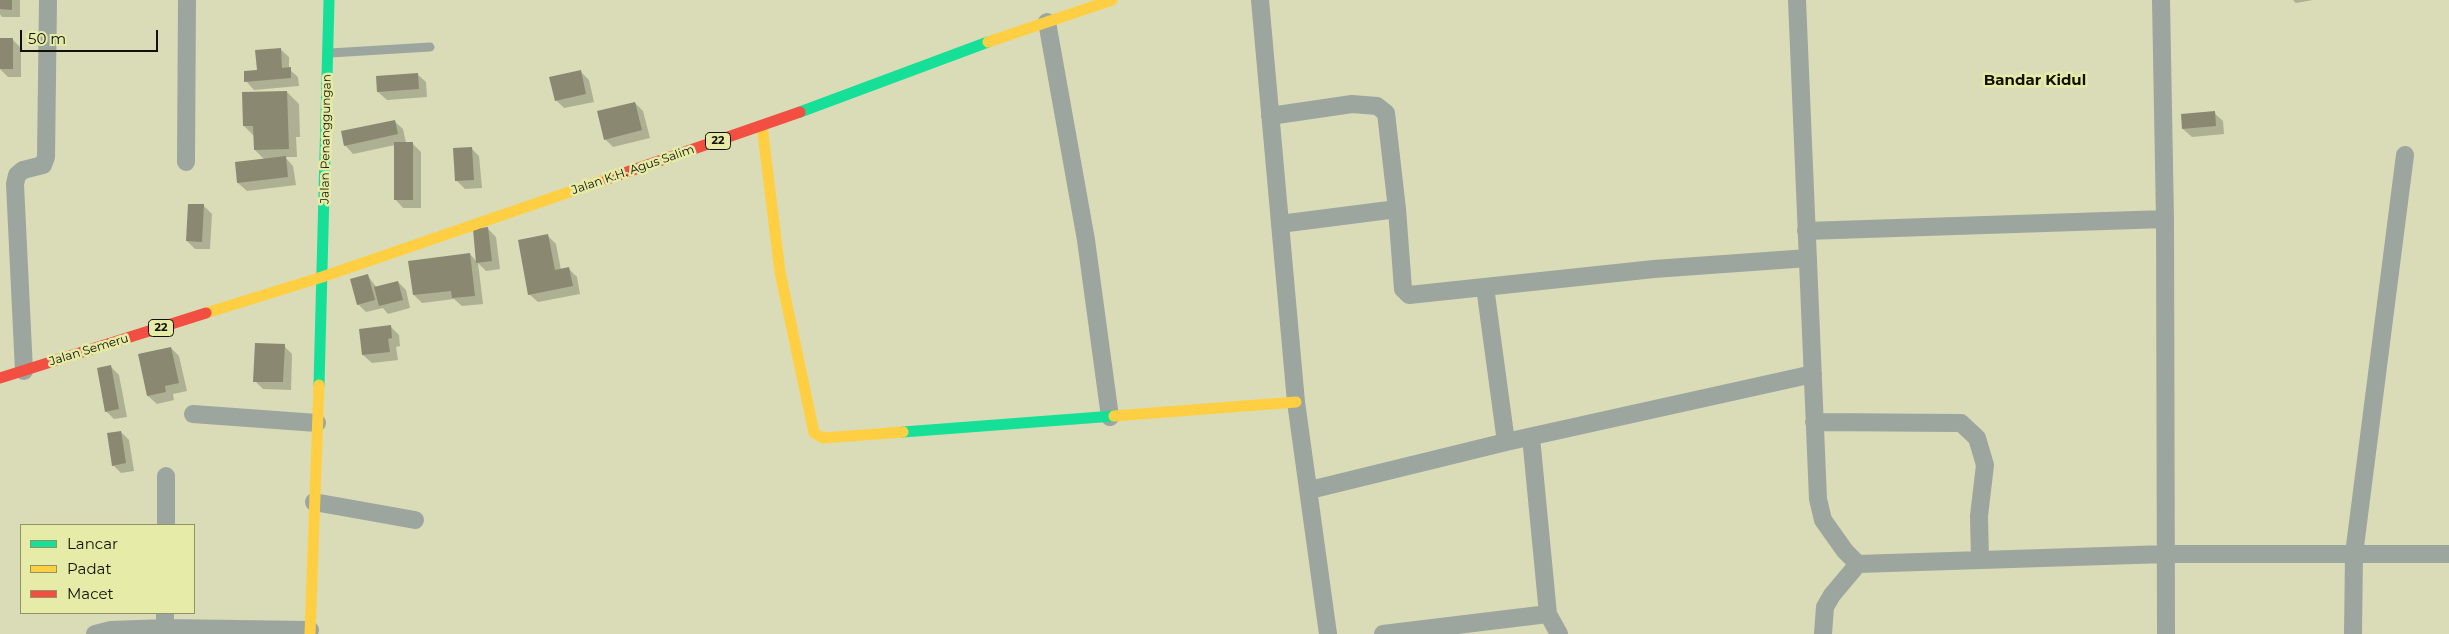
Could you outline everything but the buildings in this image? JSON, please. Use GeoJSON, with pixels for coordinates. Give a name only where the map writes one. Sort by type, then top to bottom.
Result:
{"type":"FeatureCollection","features":[{"type":"Feature","properties":{"kind":"main road","name":"Jalan Penanggungan"},"geometry":{"type":"LineString","coordinates":[[310,632],[329,0]]}},
{"type":"Feature","properties":{"kind":"main road","name":"Jalan K.H. Agus Salim"},"geometry":{"type":"LineString","coordinates":[[322,277],[762,126],[950,55],[1112,0]]}},
{"type":"Feature","properties":{"kind":"main road"},"geometry":{"type":"LineString","coordinates":[[762,126],[780,272],[814,433],[818,437],[1296,402]]}},
{"type":"Feature","properties":{"kind":"main road","name":"Jalan Semeru"},"geometry":{"type":"LineString","coordinates":[[0,378],[322,277]]}},
{"type":"Feature","properties":{"kind":"street"},"geometry":{"type":"LineString","coordinates":[[24,370],[15,184],[17,175],[23,170],[43,165],[46,157],[48,0]]}},
{"type":"Feature","properties":{"kind":"street"},"geometry":{"type":"LineString","coordinates":[[186,162],[187,0]]}},
{"type":"Feature","properties":{"kind":"street"},"geometry":{"type":"LineString","coordinates":[[1260,0],[1296,402],[1310,490],[1328,634]]}},
{"type":"Feature","properties":{"kind":"street"},"geometry":{"type":"LineString","coordinates":[[1797,0],[1819,510],[1834,537],[1858,564]]}},
{"type":"Feature","properties":{"kind":"street"},"geometry":{"type":"LineString","coordinates":[[2161,0],[2166,219],[2166,634]]}},
{"type":"Feature","properties":{"kind":"street"},"geometry":{"type":"LineString","coordinates":[[1046,22],[1086,240],[1110,417]]}},
{"type":"Feature","properties":{"kind":"street"},"geometry":{"type":"LineString","coordinates":[[1270,116],[1352,104],[1377,106],[1386,113],[1397,209],[1403,290],[1409,295],[1654,270],[1808,258]]}},
{"type":"Feature","properties":{"kind":"street"},"geometry":{"type":"LineString","coordinates":[[2353,634],[2354,554],[2405,155]]}},
{"type":"Feature","properties":{"kind":"street"},"geometry":{"type":"LineString","coordinates":[[1280,224],[1397,209]]}},
{"type":"Feature","properties":{"kind":"street"},"geometry":{"type":"LineString","coordinates":[[1806,231],[2166,219]]}},
{"type":"Feature","properties":{"kind":"street"},"geometry":{"type":"LineString","coordinates":[[1485,287],[1506,442]]}},
{"type":"Feature","properties":{"kind":"street"},"geometry":{"type":"LineString","coordinates":[[1310,490],[1506,442],[1813,374]]}},
{"type":"Feature","properties":{"kind":"street"},"geometry":{"type":"LineString","coordinates":[[192,414],[317,423]]}},
{"type":"Feature","properties":{"kind":"street"},"geometry":{"type":"LineString","coordinates":[[1814,422],[1961,423],[1977,438],[1985,465],[1979,516],[1980,560]]}},
{"type":"Feature","properties":{"kind":"street"},"geometry":{"type":"LineString","coordinates":[[1531,437],[1548,614],[1559,634]]}},
{"type":"Feature","properties":{"kind":"street"},"geometry":{"type":"LineString","coordinates":[[166,476],[166,524]]}},
{"type":"Feature","properties":{"kind":"street"},"geometry":{"type":"LineString","coordinates":[[314,502],[415,520]]}},
{"type":"Feature","properties":{"kind":"street"},"geometry":{"type":"LineString","coordinates":[[1823,634],[1825,607],[1832,595],[1858,564],[2166,554],[2449,554]]}},
{"type":"Feature","properties":{"kind":"street"},"geometry":{"type":"LineString","coordinates":[[1383,634],[1475,628],[1548,614]]}},
{"type":"Feature","properties":{"kind":"street"},"geometry":{"type":"LineString","coordinates":[[95,634],[165,620],[310,632]]}},
{"type":"Feature","properties":{"kind":"lane"},"geometry":{"type":"LineString","coordinates":[[328,53],[430,47]]}},
{"type":"Feature","properties":{"kind":"traffic: fast"},"geometry":{"type":"LineString","coordinates":[[319,385],[329,0]]}},
{"type":"Feature","properties":{"kind":"traffic: fast"},"geometry":{"type":"LineString","coordinates":[[800,112],[988,42]]}},
{"type":"Feature","properties":{"kind":"traffic: fast"},"geometry":{"type":"LineString","coordinates":[[903,432],[1114,416]]}},
{"type":"Feature","properties":{"kind":"traffic: slow"},"geometry":{"type":"LineString","coordinates":[[988,42],[1112,0]]}},
{"type":"Feature","properties":{"kind":"traffic: slow"},"geometry":{"type":"LineString","coordinates":[[762,126],[780,272],[814,433],[823,438],[903,432]]}},
{"type":"Feature","properties":{"kind":"traffic: slow"},"geometry":{"type":"LineString","coordinates":[[206,313],[322,277],[607,179]]}},
{"type":"Feature","properties":{"kind":"traffic: slow"},"geometry":{"type":"LineString","coordinates":[[310,634],[319,385]]}},
{"type":"Feature","properties":{"kind":"traffic: slow"},"geometry":{"type":"LineString","coordinates":[[1114,416],[1296,402]]}},
{"type":"Feature","properties":{"kind":"traffic: jam"},"geometry":{"type":"LineString","coordinates":[[607,179],[800,112]]}},
{"type":"Feature","properties":{"kind":"traffic: jam"},"geometry":{"type":"LineString","coordinates":[[0,378],[206,313]]}},
{"type":"Feature","properties":{"kind":"district","name":"Bandar Kidul"},"geometry":{"type":"Point","coordinates":[2035,81]}}]}
